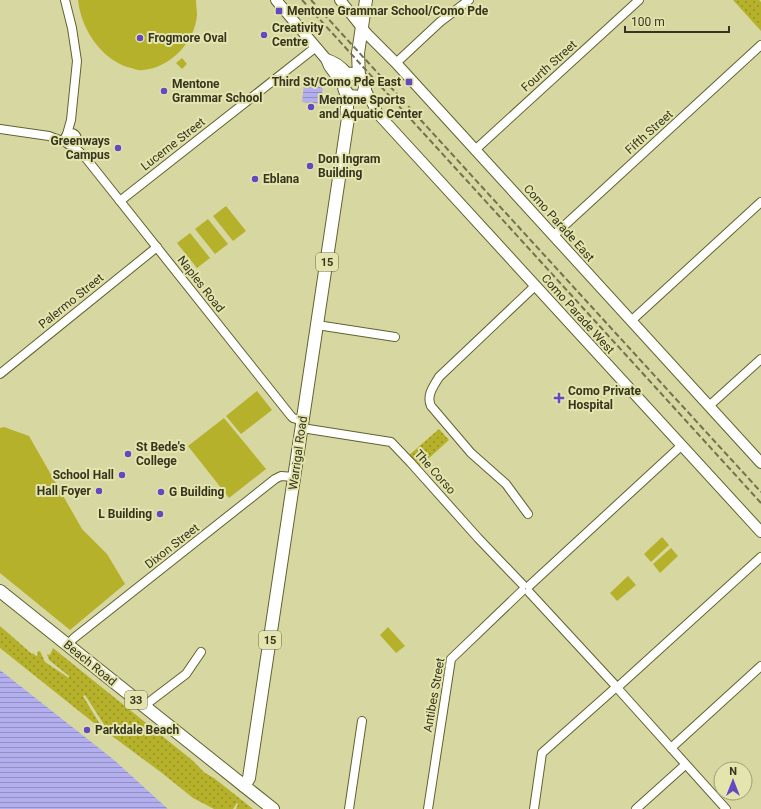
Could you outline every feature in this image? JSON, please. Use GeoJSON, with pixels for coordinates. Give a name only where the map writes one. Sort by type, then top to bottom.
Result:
{"type":"FeatureCollection","features":[{"type":"Feature","properties":{"kind":"main road","name":"15"},"geometry":{"type":"LineString","coordinates":[[355,93],[345,79],[353,75],[352,64],[358,53],[366,0]]}},
{"type":"Feature","properties":{"kind":"main road"},"geometry":{"type":"LineString","coordinates":[[353,75],[363,80],[355,93]]}},
{"type":"Feature","properties":{"kind":"main road","name":"Warrigal Road"},"geometry":{"type":"LineString","coordinates":[[244,786],[249,778],[348,118],[356,107],[355,93]]}},
{"type":"Feature","properties":{"kind":"main road","name":"Beach Road"},"geometry":{"type":"LineString","coordinates":[[0,591],[273,809]]}},
{"type":"Feature","properties":{"kind":"street"},"geometry":{"type":"LineString","coordinates":[[65,0],[72,28],[77,61],[70,138]]}},
{"type":"Feature","properties":{"kind":"street","name":"Como Parade West"},"geometry":{"type":"LineString","coordinates":[[276,0],[326,59],[329,66],[355,93],[377,112],[761,532]]}},
{"type":"Feature","properties":{"kind":"street","name":"Como Parade East"},"geometry":{"type":"LineString","coordinates":[[340,0],[367,34],[396,62],[761,463]]}},
{"type":"Feature","properties":{"kind":"street"},"geometry":{"type":"LineString","coordinates":[[396,62],[440,22],[469,0]]}},
{"type":"Feature","properties":{"kind":"street","name":"Fourth Street"},"geometry":{"type":"LineString","coordinates":[[475,150],[639,0]]}},
{"type":"Feature","properties":{"kind":"street","name":"Fifth Street"},"geometry":{"type":"LineString","coordinates":[[553,236],[761,45]]}},
{"type":"Feature","properties":{"kind":"street","name":"Lucerne Street"},"geometry":{"type":"LineString","coordinates":[[120,201],[316,47]]}},
{"type":"Feature","properties":{"kind":"street","name":"Como Parade West"},"geometry":{"type":"LineString","coordinates":[[326,59],[331,60],[353,75]]}},
{"type":"Feature","properties":{"kind":"street","name":"Naples Road"},"geometry":{"type":"LineString","coordinates":[[0,129],[70,138],[291,416],[302,425]]}},
{"type":"Feature","properties":{"kind":"street"},"geometry":{"type":"LineString","coordinates":[[631,321],[761,202]]}},
{"type":"Feature","properties":{"kind":"street","name":"Palermo Street"},"geometry":{"type":"LineString","coordinates":[[0,374],[157,247]]}},
{"type":"Feature","properties":{"kind":"street"},"geometry":{"type":"LineString","coordinates":[[528,514],[506,484],[472,454],[431,406],[429,401],[432,388],[439,377],[535,286]]}},
{"type":"Feature","properties":{"kind":"street"},"geometry":{"type":"LineString","coordinates":[[317,325],[395,337]]}},
{"type":"Feature","properties":{"kind":"street"},"geometry":{"type":"LineString","coordinates":[[709,406],[761,359]]}},
{"type":"Feature","properties":{"kind":"street","name":"The Corso"},"geometry":{"type":"LineString","coordinates":[[302,425],[391,442],[412,463],[478,538],[526,588],[726,809]]}},
{"type":"Feature","properties":{"kind":"street","name":"Antibes Street"},"geometry":{"type":"LineString","coordinates":[[428,809],[451,659],[681,446]]}},
{"type":"Feature","properties":{"kind":"street","name":"Dixon Street"},"geometry":{"type":"LineString","coordinates":[[67,645],[275,479],[281,476],[294,477]]}},
{"type":"Feature","properties":{"kind":"street"},"geometry":{"type":"LineString","coordinates":[[534,809],[542,753],[761,557]]}},
{"type":"Feature","properties":{"kind":"street"},"geometry":{"type":"LineString","coordinates":[[144,706],[186,674],[201,652]]}},
{"type":"Feature","properties":{"kind":"street"},"geometry":{"type":"LineString","coordinates":[[671,748],[761,666]]}},
{"type":"Feature","properties":{"kind":"street"},"geometry":{"type":"LineString","coordinates":[[349,809],[362,721]]}},
{"type":"Feature","properties":{"kind":"street"},"geometry":{"type":"LineString","coordinates":[[636,809],[685,764]]}},
{"type":"Feature","properties":{"kind":"shaded area","name":"Frogmore Oval"},"geometry":{"type":"Polygon","coordinates":[[[78,0],[196,0],[197,15],[192,35],[179,52],[163,64],[153,68],[138,70],[121,64],[102,51],[88,32],[83,22],[78,0]]]}},
{"type":"Feature","properties":{"kind":"shaded area"},"geometry":{"type":"Polygon","coordinates":[[[733,0],[759,0],[761,2],[761,31],[733,0]]]}},
{"type":"Feature","properties":{"kind":"shaded area"},"geometry":{"type":"Polygon","coordinates":[[[182,58],[187,64],[182,69],[176,63],[182,58]]]}},
{"type":"Feature","properties":{"kind":"shaded area"},"geometry":{"type":"Polygon","coordinates":[[[305,75],[324,77],[321,104],[302,102],[305,75]]]}},
{"type":"Feature","properties":{"kind":"shaded area"},"geometry":{"type":"Polygon","coordinates":[[[226,206],[246,231],[233,241],[213,216],[226,206]]]}},
{"type":"Feature","properties":{"kind":"shaded area"},"geometry":{"type":"Polygon","coordinates":[[[208,219],[228,244],[215,254],[195,229],[208,219]]]}},
{"type":"Feature","properties":{"kind":"shaded area"},"geometry":{"type":"Polygon","coordinates":[[[190,233],[210,258],[197,268],[177,243],[190,233]]]}},
{"type":"Feature","properties":{"kind":"shaded area"},"geometry":{"type":"Polygon","coordinates":[[[257,391],[272,410],[241,434],[226,416],[257,391]]]}},
{"type":"Feature","properties":{"kind":"shaded area"},"geometry":{"type":"Polygon","coordinates":[[[224,418],[266,469],[229,498],[188,446],[224,418]]]}},
{"type":"Feature","properties":{"kind":"shaded area"},"geometry":{"type":"Polygon","coordinates":[[[4,427],[29,436],[82,529],[107,554],[125,584],[70,630],[0,573],[0,428],[4,427]]]}},
{"type":"Feature","properties":{"kind":"shaded area"},"geometry":{"type":"Polygon","coordinates":[[[439,429],[449,440],[418,468],[408,456],[439,429]]]}},
{"type":"Feature","properties":{"kind":"shaded area"},"geometry":{"type":"Polygon","coordinates":[[[662,537],[669,545],[651,562],[644,554],[662,537]]]}},
{"type":"Feature","properties":{"kind":"shaded area"},"geometry":{"type":"Polygon","coordinates":[[[671,548],[678,556],[660,573],[653,564],[671,548]]]}},
{"type":"Feature","properties":{"kind":"shaded area"},"geometry":{"type":"Polygon","coordinates":[[[628,576],[636,585],[617,601],[610,593],[628,576]]]}},
{"type":"Feature","properties":{"kind":"shaded area"},"geometry":{"type":"Polygon","coordinates":[[[0,626],[32,654],[33,653],[36,656],[38,655],[37,652],[40,651],[45,662],[69,678],[69,676],[49,660],[47,654],[50,655],[53,648],[192,760],[205,773],[214,778],[253,809],[236,809],[237,803],[233,809],[214,809],[193,798],[112,736],[113,734],[105,726],[85,695],[83,696],[104,731],[0,648],[0,626]]]}},
{"type":"Feature","properties":{"kind":"shaded area"},"geometry":{"type":"Polygon","coordinates":[[[388,627],[405,646],[396,653],[380,635],[388,627]]]}},
{"type":"Feature","properties":{"kind":"shaded area"},"geometry":{"type":"Polygon","coordinates":[[[0,670],[114,760],[168,809],[0,809],[0,670]]]}},
{"type":"Feature","properties":{"kind":"railway"},"geometry":{"type":"LineString","coordinates":[[302,0],[761,503]]}},
{"type":"Feature","properties":{"kind":"railway"},"geometry":{"type":"LineString","coordinates":[[311,0],[761,492]]}},
{"type":"Feature","properties":{"kind":"place","name":"Mentone Grammar School/Como Pde"},"geometry":{"type":"Point","coordinates":[279,11]}},
{"type":"Feature","properties":{"kind":"place","name":"Creativity Centre"},"geometry":{"type":"Point","coordinates":[264,35]}},
{"type":"Feature","properties":{"kind":"place","name":"Frogmore Oval"},"geometry":{"type":"Point","coordinates":[140,38]}},
{"type":"Feature","properties":{"kind":"place","name":"Third St/Como Pde East"},"geometry":{"type":"Point","coordinates":[409,82]}},
{"type":"Feature","properties":{"kind":"place","name":"Mentone Grammar School"},"geometry":{"type":"Point","coordinates":[164,91]}},
{"type":"Feature","properties":{"kind":"place","name":"Mentone Sports and Aquatic Center"},"geometry":{"type":"Point","coordinates":[311,107]}},
{"type":"Feature","properties":{"kind":"place","name":"Greenways Campus"},"geometry":{"type":"Point","coordinates":[118,148]}},
{"type":"Feature","properties":{"kind":"place","name":"Don Ingram Building"},"geometry":{"type":"Point","coordinates":[310,166]}},
{"type":"Feature","properties":{"kind":"place","name":"Eblana"},"geometry":{"type":"Point","coordinates":[255,179]}},
{"type":"Feature","properties":{"kind":"place","name":"Como Private Hospital"},"geometry":{"type":"Point","coordinates":[559,398]}},
{"type":"Feature","properties":{"kind":"place","name":"St Bede's College"},"geometry":{"type":"Point","coordinates":[128,454]}},
{"type":"Feature","properties":{"kind":"place","name":"School Hall"},"geometry":{"type":"Point","coordinates":[122,475]}},
{"type":"Feature","properties":{"kind":"place","name":"Hall Foyer"},"geometry":{"type":"Point","coordinates":[99,491]}},
{"type":"Feature","properties":{"kind":"place","name":"G Building"},"geometry":{"type":"Point","coordinates":[161,492]}},
{"type":"Feature","properties":{"kind":"place","name":"L Building"},"geometry":{"type":"Point","coordinates":[160,514]}},
{"type":"Feature","properties":{"kind":"place","name":"Parkdale Beach"},"geometry":{"type":"Point","coordinates":[87,730]}}]}
